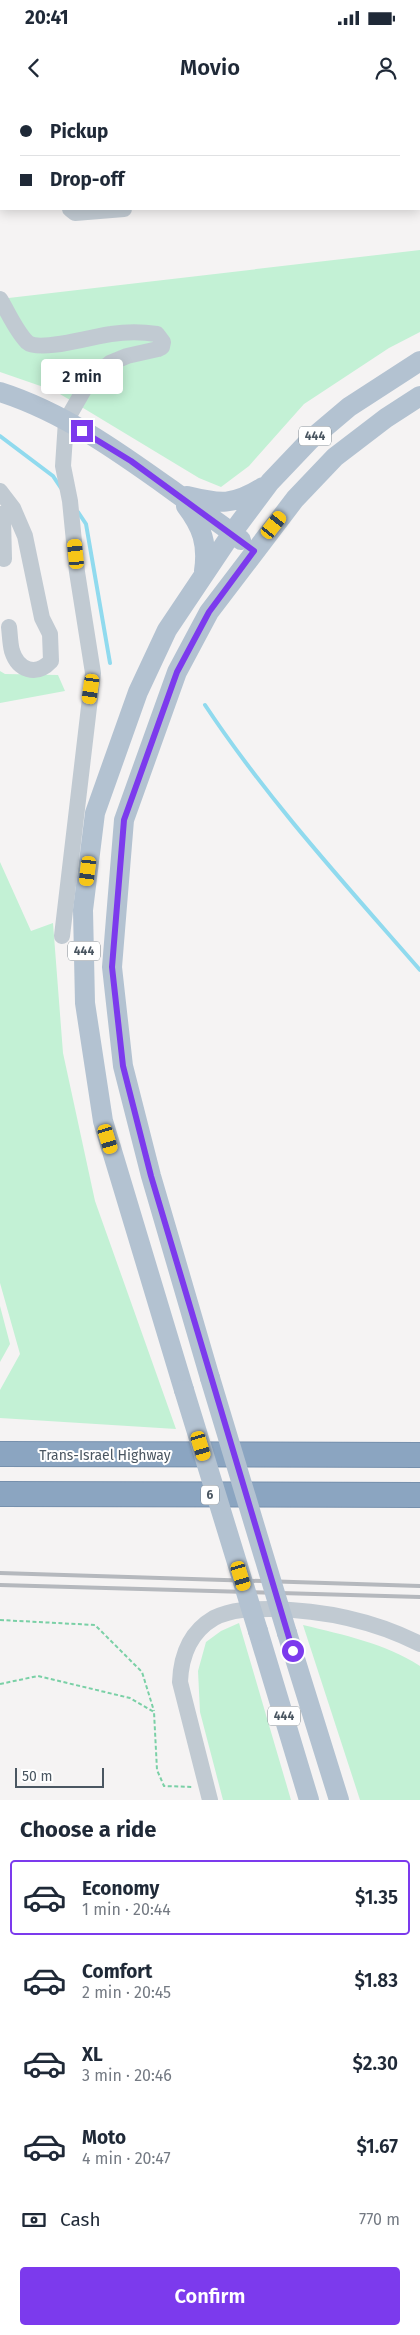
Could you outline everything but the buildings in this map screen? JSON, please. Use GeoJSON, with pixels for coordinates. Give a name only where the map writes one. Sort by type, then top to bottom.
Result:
{"type":"FeatureCollection","features":[{"type":"Feature","properties":{"kind":"highway","name":"Trans-Israel Highway"},"geometry":{"type":"LineString","coordinates":[[0,1454],[420,1455]]}},
{"type":"Feature","properties":{"kind":"highway","name":"6"},"geometry":{"type":"LineString","coordinates":[[0,1494],[420,1495]]}},
{"type":"Feature","properties":{"kind":"main road","name":"444"},"geometry":{"type":"LineString","coordinates":[[309,1800],[103,1121],[86,1003],[84,910],[95,813],[131,711],[167,630],[204,572],[270,482],[310,440],[349,407],[420,362]]}},
{"type":"Feature","properties":{"kind":"main road"},"geometry":{"type":"LineString","coordinates":[[0,392],[20,398],[66,421],[131,461],[232,533],[254,551]]}},
{"type":"Feature","properties":{"kind":"main road","name":"444"},"geometry":{"type":"LineString","coordinates":[[339,1800],[210,1378],[151,1176],[123,1066],[112,967],[126,812],[177,672],[209,612],[295,498],[335,457],[386,418],[420,396]]}},
{"type":"Feature","properties":{"kind":"main road"},"geometry":{"type":"LineString","coordinates":[[178,494],[216,503],[228,503],[241,500],[270,482]]}},
{"type":"Feature","properties":{"kind":"main road"},"geometry":{"type":"LineString","coordinates":[[178,494],[199,524],[204,536],[206,550],[204,572]]}},
{"type":"Feature","properties":{"kind":"street"},"geometry":{"type":"LineString","coordinates":[[71,210],[75,213],[112,210]]}},
{"type":"Feature","properties":{"kind":"street"},"geometry":{"type":"LineString","coordinates":[[0,299],[23,337],[33,346],[65,343],[112,334],[151,333],[158,334],[161,338],[162,347],[118,360],[90,379],[66,421],[63,466],[70,501],[77,572],[93,673],[62,936]]}},
{"type":"Feature","properties":{"kind":"street"},"geometry":{"type":"LineString","coordinates":[[0,491],[13,508],[24,536],[42,618],[50,634],[51,661],[44,669],[33,671],[24,669],[17,662],[11,650],[9,627]]}},
{"type":"Feature","properties":{"kind":"street"},"geometry":{"type":"LineString","coordinates":[[0,514],[3,518],[4,559]]}},
{"type":"Feature","properties":{"kind":"street"},"geometry":{"type":"LineString","coordinates":[[208,1793],[183,1696],[180,1675],[192,1638],[214,1618],[243,1609],[314,1611],[362,1621],[420,1644]]}},
{"type":"Feature","properties":{"kind":"path"},"geometry":{"type":"LineString","coordinates":[[0,1620],[95,1625],[142,1672],[154,1712],[157,1770],[164,1786],[208,1793]]}},
{"type":"Feature","properties":{"kind":"path"},"geometry":{"type":"LineString","coordinates":[[0,1684],[38,1676],[130,1698],[154,1712]]}},
{"type":"Feature","properties":{"kind":"green space"},"geometry":{"type":"Polygon","coordinates":[[[420,250],[420,332],[389,348],[304,404],[249,466],[221,487],[199,478],[55,391],[0,372],[0,299],[420,250]]]}},
{"type":"Feature","properties":{"kind":"green space"},"geometry":{"type":"Polygon","coordinates":[[[0,671],[5,674],[58,675],[65,691],[0,703],[0,671]]]}},
{"type":"Feature","properties":{"kind":"green space"},"geometry":{"type":"Polygon","coordinates":[[[0,862],[31,931],[53,923],[63,1053],[95,1201],[176,1429],[0,1418],[0,1390],[20,1354],[0,1283],[0,862]]]}},
{"type":"Feature","properties":{"kind":"green space"},"geometry":{"type":"Polygon","coordinates":[[[0,1306],[10,1344],[0,1362],[0,1306]]]}},
{"type":"Feature","properties":{"kind":"green space"},"geometry":{"type":"Polygon","coordinates":[[[239,1623],[291,1800],[223,1800],[200,1712],[198,1671],[206,1642],[221,1631],[239,1623]]]}},
{"type":"Feature","properties":{"kind":"green space"},"geometry":{"type":"Polygon","coordinates":[[[303,1625],[349,1636],[378,1646],[392,1651],[420,1666],[420,1800],[360,1800],[303,1625]]]}},
{"type":"Feature","properties":{"kind":"waterway"},"geometry":{"type":"LineString","coordinates":[[0,436],[53,476],[61,488]]}},
{"type":"Feature","properties":{"kind":"waterway"},"geometry":{"type":"LineString","coordinates":[[78,512],[86,524],[110,663]]}},
{"type":"Feature","properties":{"kind":"waterway"},"geometry":{"type":"LineString","coordinates":[[205,705],[281,808],[420,970]]}},
{"type":"Feature","properties":{"kind":"railway"},"geometry":{"type":"LineString","coordinates":[[0,1573],[420,1586]]}},
{"type":"Feature","properties":{"kind":"railway"},"geometry":{"type":"LineString","coordinates":[[0,1585],[420,1597]]}},
{"type":"Feature","properties":{"kind":"route"},"geometry":{"type":"LineString","coordinates":[[82,431],[131,461],[232,533],[254,551],[209,612],[177,672],[124,820],[112,967],[123,1066],[151,1176],[293,1651]]}}]}
